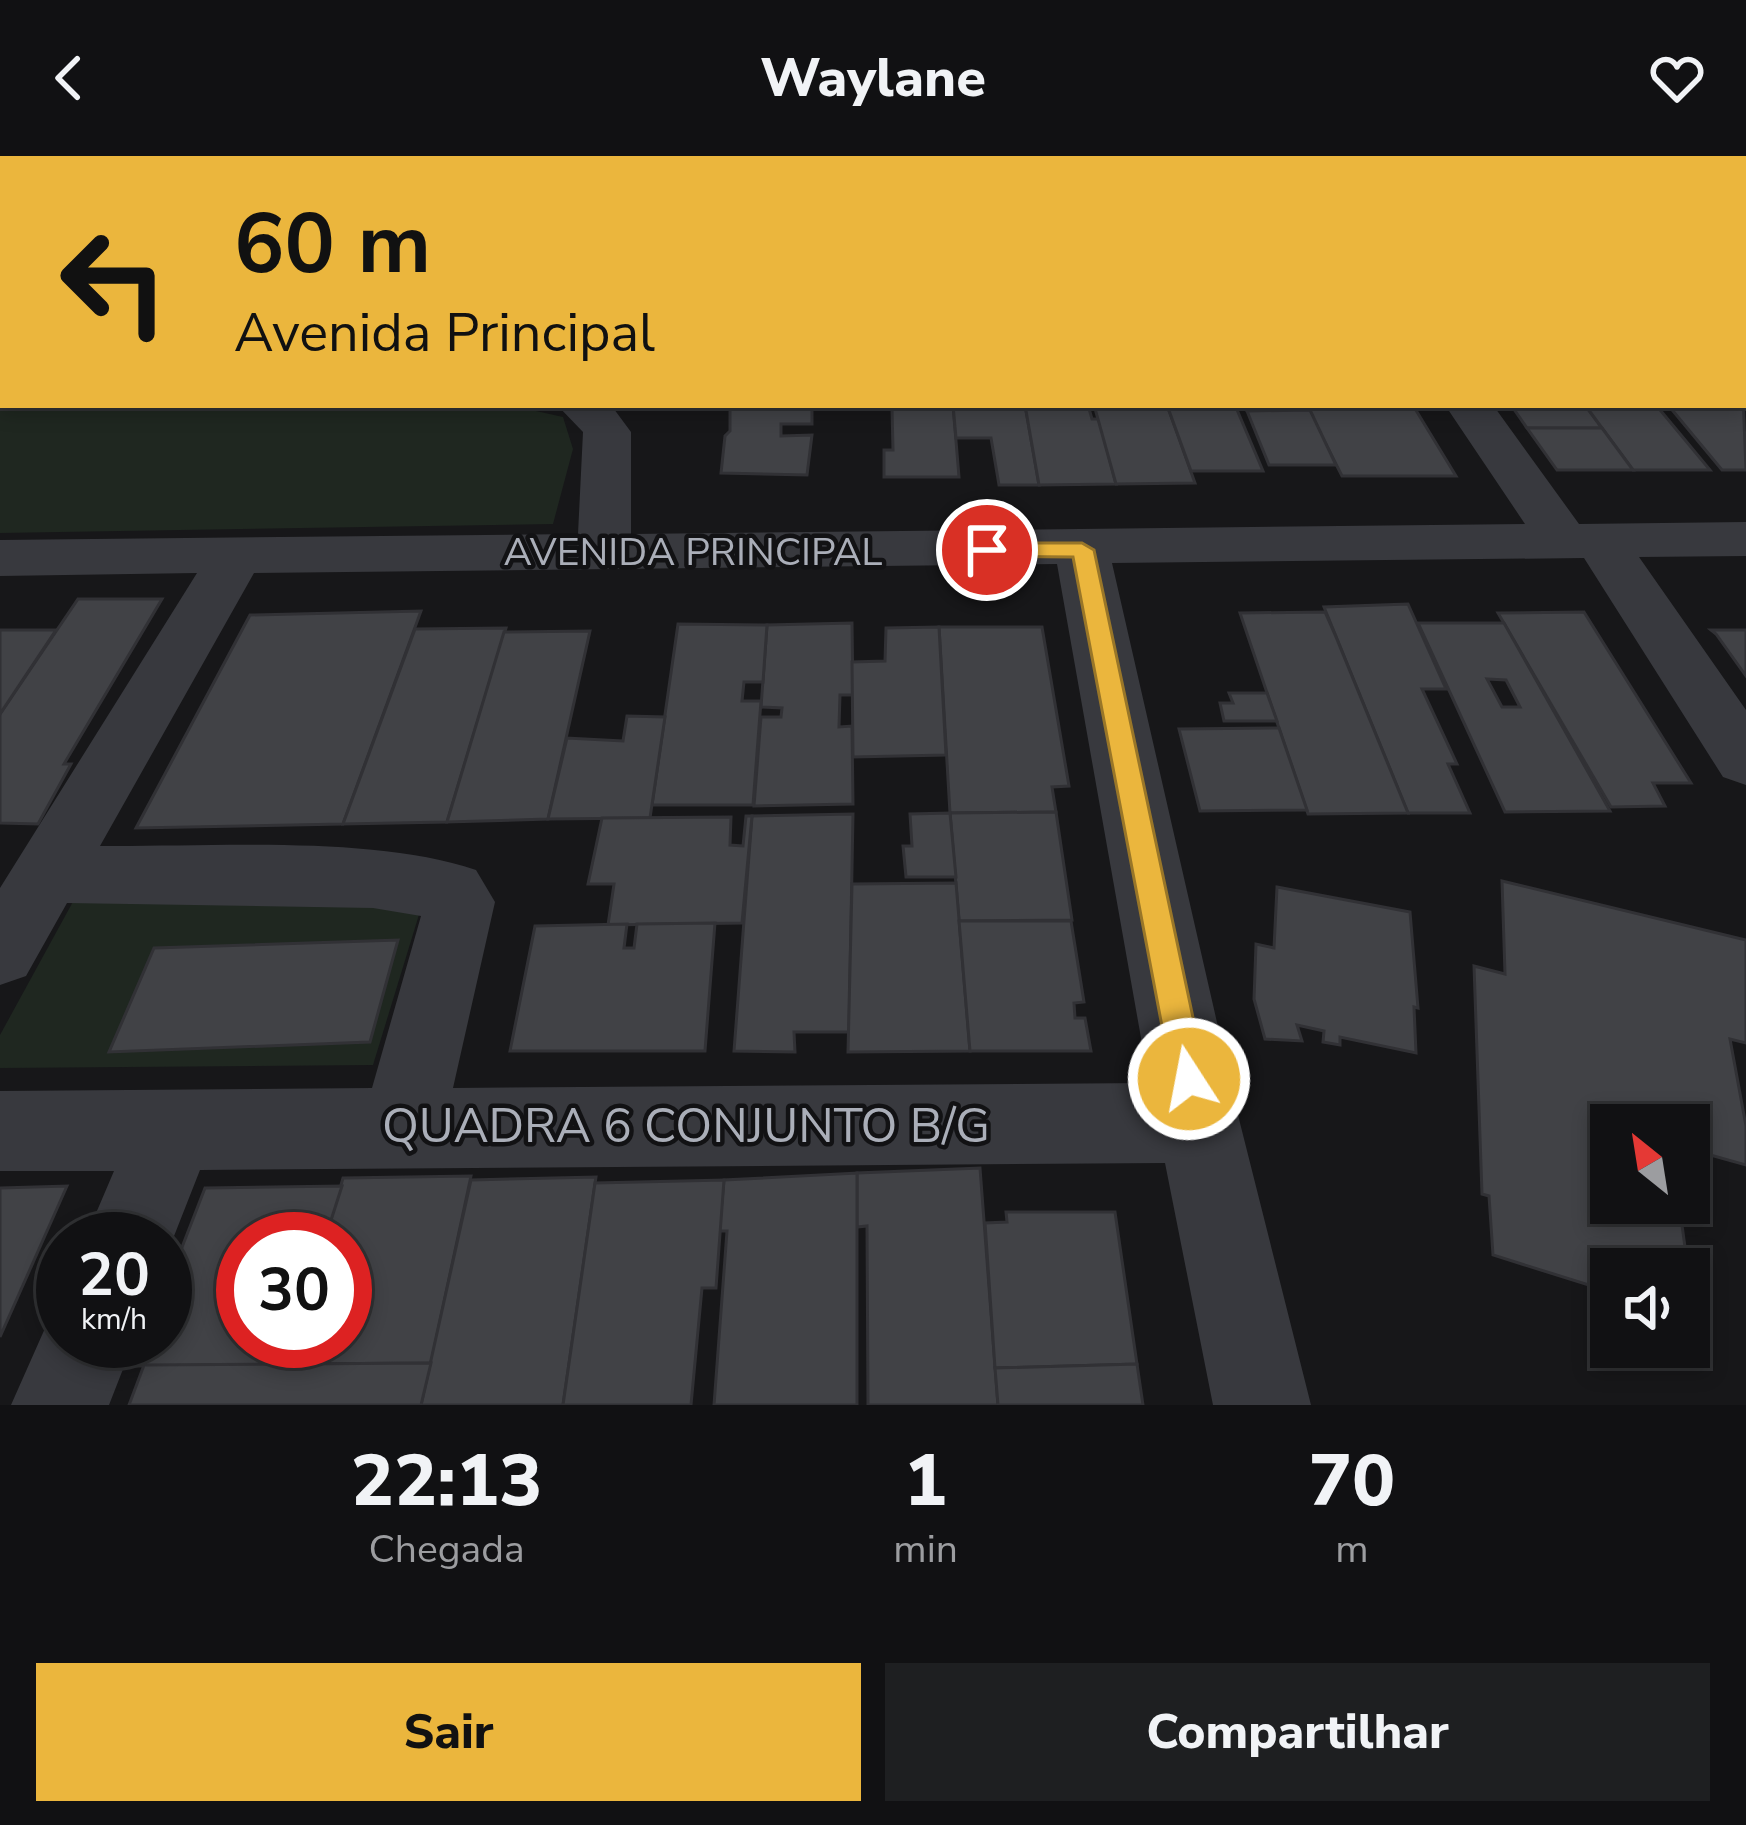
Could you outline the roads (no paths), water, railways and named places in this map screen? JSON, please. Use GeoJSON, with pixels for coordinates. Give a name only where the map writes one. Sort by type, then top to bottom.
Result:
{"type":"FeatureCollection","features":[{"type":"Feature","properties":{"kind":"street"},"geometry":{"type":"LineString","coordinates":[[584,408],[601,420],[607,432],[604,552]]}},
{"type":"Feature","properties":{"kind":"street"},"geometry":{"type":"LineString","coordinates":[[1472,408],[1581,539],[1746,760]]}},
{"type":"Feature","properties":{"kind":"street","name":"AVENIDA PRINCIPAL"},"geometry":{"type":"LineString","coordinates":[[0,558],[238,552],[1082,550],[1746,539]]}},
{"type":"Feature","properties":{"kind":"street"},"geometry":{"type":"LineString","coordinates":[[1082,550],[1198,1124],[1262,1405]]}},
{"type":"Feature","properties":{"kind":"street"},"geometry":{"type":"LineString","coordinates":[[0,952],[238,552]]}},
{"type":"Feature","properties":{"kind":"street"},"geometry":{"type":"LineString","coordinates":[[45,874],[373,879],[451,890],[459,902],[454,937],[403,1127]]}},
{"type":"Feature","properties":{"kind":"street","name":"QUADRA 6 CONJUNTO B/G"},"geometry":{"type":"LineString","coordinates":[[0,1131],[1198,1124]]}},
{"type":"Feature","properties":{"kind":"street"},"geometry":{"type":"LineString","coordinates":[[140,1212],[173,1133]]}},
{"type":"Feature","properties":{"kind":"street"},"geometry":{"type":"LineString","coordinates":[[60,1405],[76,1368]]}}]}
